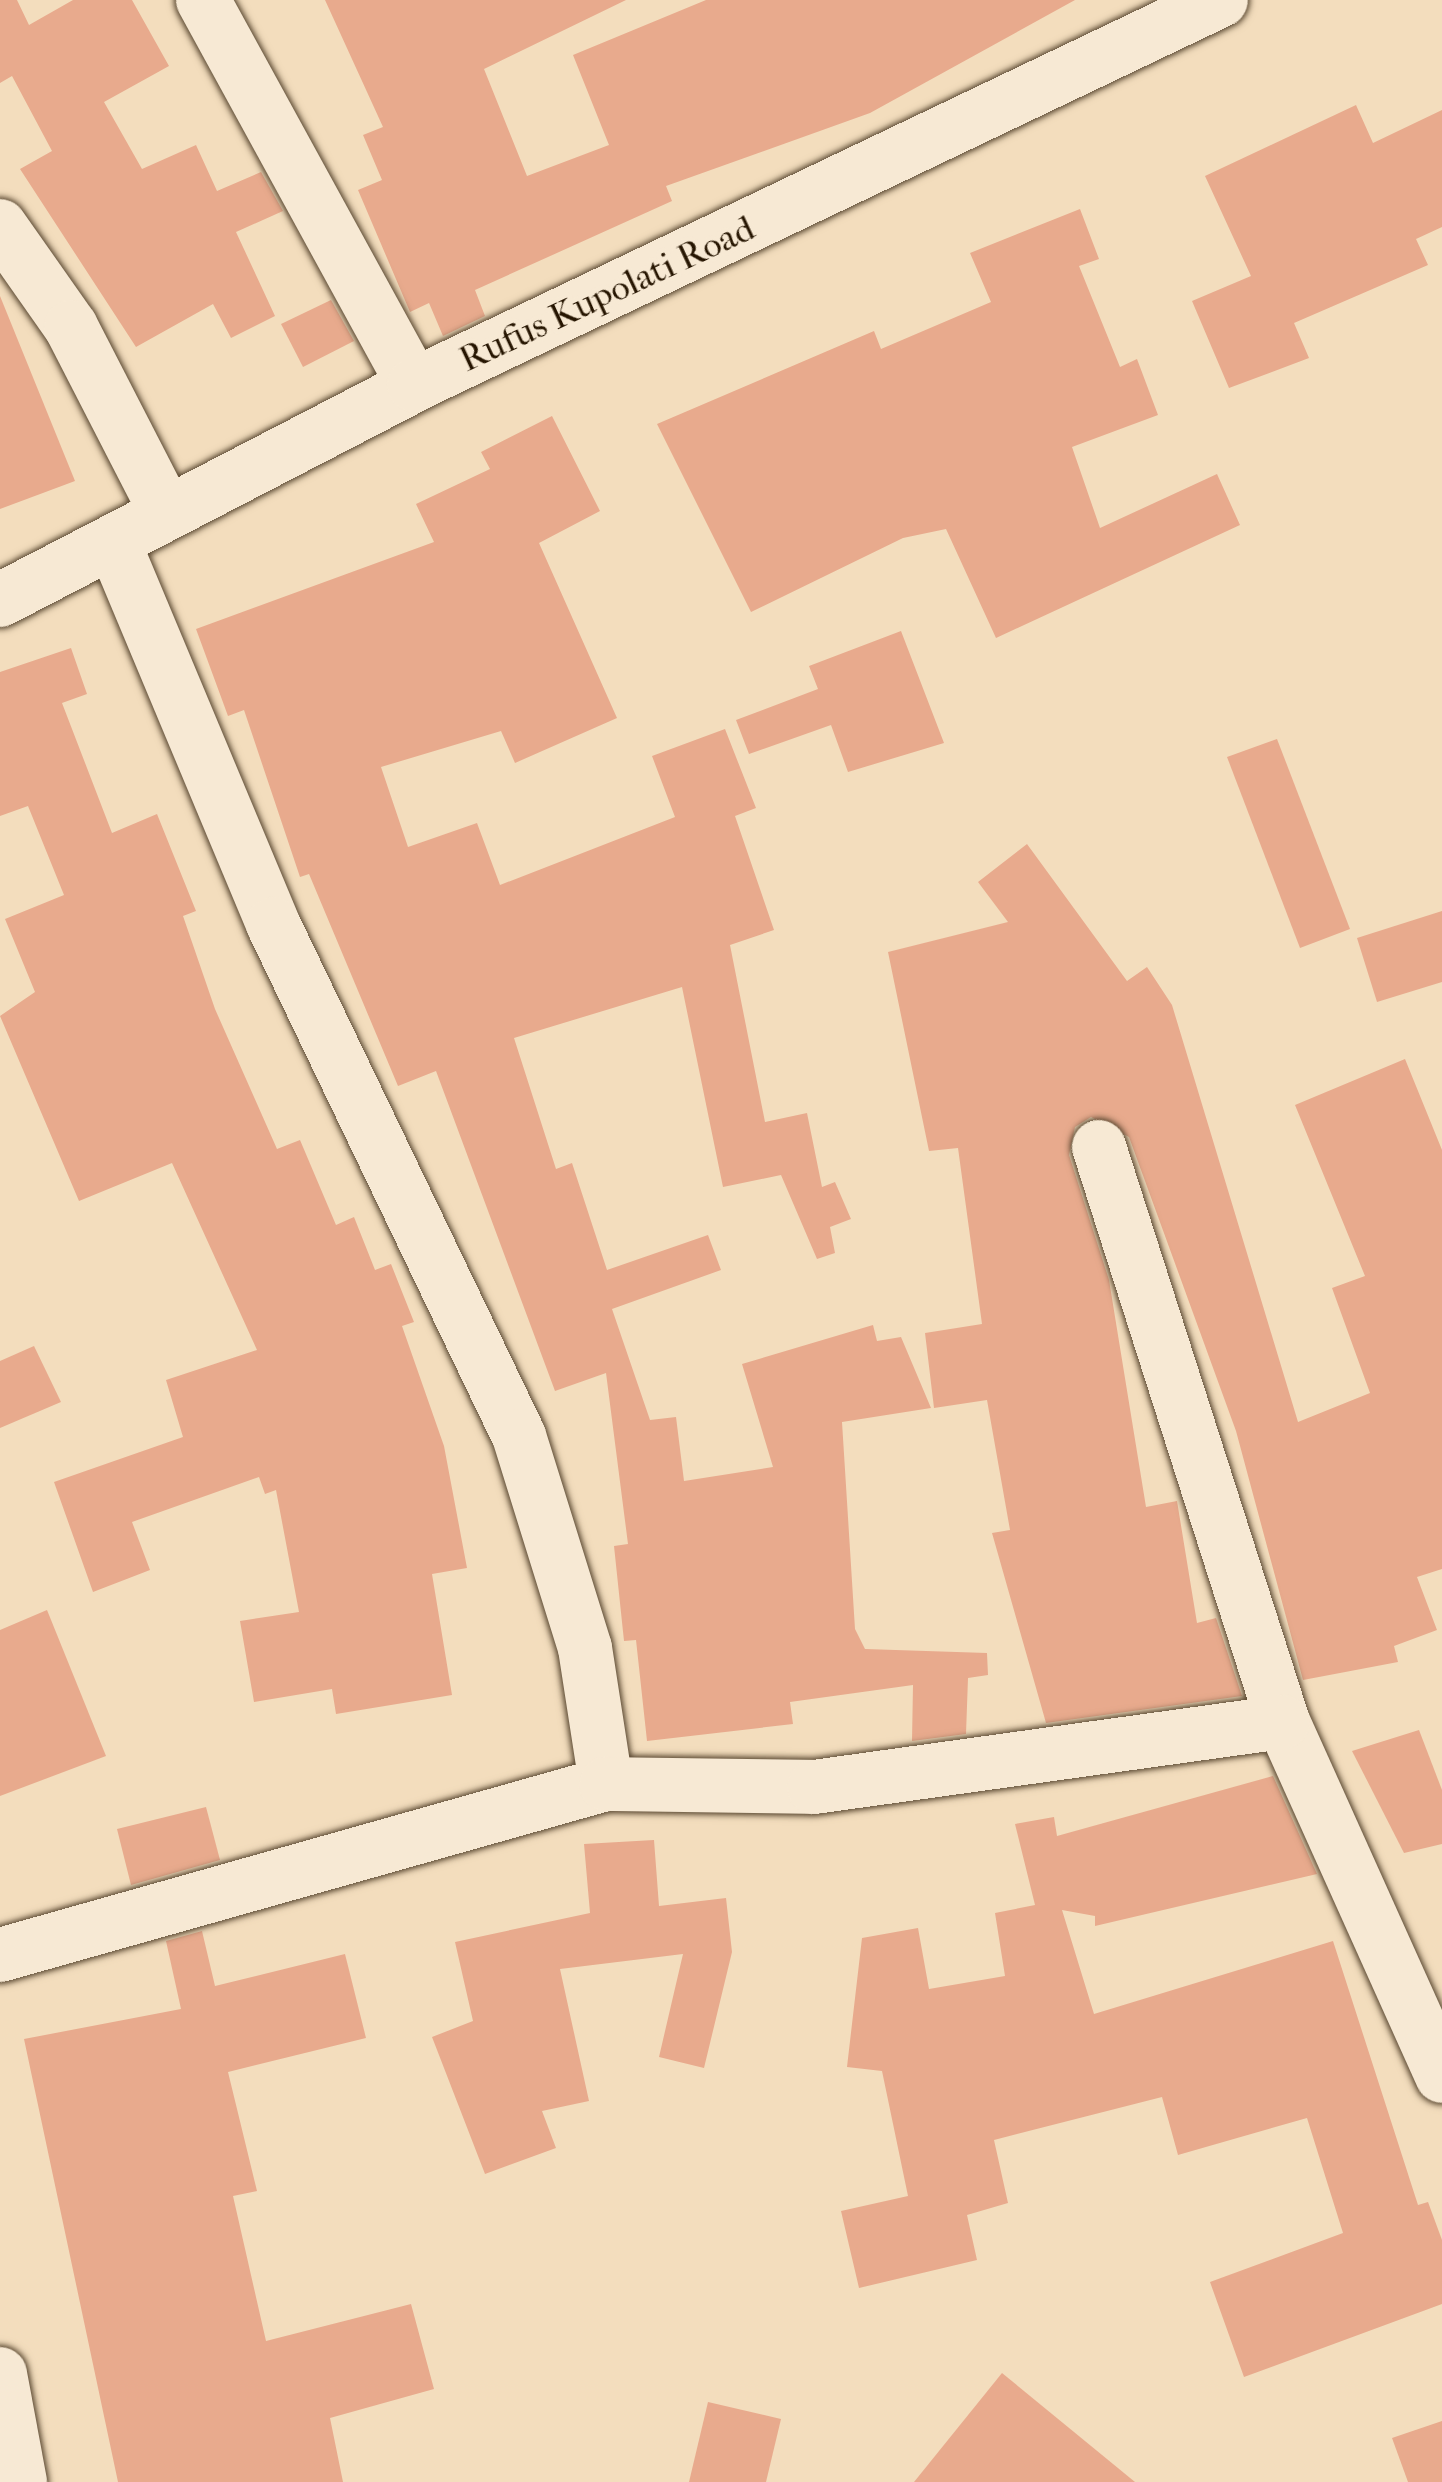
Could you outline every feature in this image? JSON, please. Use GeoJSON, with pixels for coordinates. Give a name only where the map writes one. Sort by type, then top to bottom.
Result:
{"type":"FeatureCollection","features":[{"type":"Feature","properties":{"kind":"street"},"geometry":{"type":"LineString","coordinates":[[203,0],[414,385]]}},
{"type":"Feature","properties":{"kind":"street","name":"Rufus Kupolati Road"},"geometry":{"type":"LineString","coordinates":[[0,600],[115,546],[164,508],[414,385],[1221,0]]}},
{"type":"Feature","properties":{"kind":"street"},"geometry":{"type":"LineString","coordinates":[[0,226],[71,327],[164,508]]}},
{"type":"Feature","properties":{"kind":"street"},"geometry":{"type":"LineString","coordinates":[[115,546],[273,924],[519,1436],[580,1628],[606,1784]]}},
{"type":"Feature","properties":{"kind":"street"},"geometry":{"type":"LineString","coordinates":[[1100,1147],[1283,1722],[1442,2075]]}},
{"type":"Feature","properties":{"kind":"street"},"geometry":{"type":"LineString","coordinates":[[0,1955],[606,1784],[814,1787],[1283,1722]]}},
{"type":"Feature","properties":{"kind":"street"},"geometry":{"type":"LineString","coordinates":[[0,2374],[20,2482]]}},
{"type":"Feature","properties":{"kind":"building"},"geometry":{"type":"Polygon","coordinates":[[[0,0],[17,0],[29,25],[73,0],[132,0],[169,66],[104,102],[142,169],[196,145],[217,191],[261,172],[283,211],[236,232],[275,316],[231,338],[213,304],[136,347],[20,169],[52,151],[12,76],[0,83],[0,0]]]}},
{"type":"Feature","properties":{"kind":"building"},"geometry":{"type":"Polygon","coordinates":[[[325,0],[626,0],[484,69],[527,176],[609,145],[573,55],[706,0],[1075,0],[870,113],[666,186],[672,201],[475,290],[485,316],[443,336],[429,303],[410,312],[358,190],[382,180],[363,135],[383,127],[325,0]]]}},
{"type":"Feature","properties":{"kind":"building"},"geometry":{"type":"Polygon","coordinates":[[[1356,105],[1373,143],[1442,110],[1442,227],[1416,239],[1428,265],[1294,323],[1309,358],[1229,388],[1192,301],[1251,276],[1205,176],[1356,105]]]}},
{"type":"Feature","properties":{"kind":"building"},"geometry":{"type":"Polygon","coordinates":[[[1080,209],[1099,259],[1079,266],[1120,367],[1137,359],[1158,415],[1072,447],[1100,528],[1217,474],[1240,525],[996,638],[946,529],[903,538],[751,612],[657,424],[874,331],[881,349],[991,302],[970,253],[1080,209]]]}},
{"type":"Feature","properties":{"kind":"building"},"geometry":{"type":"Polygon","coordinates":[[[0,296],[75,481],[0,509],[0,296]]]}},
{"type":"Feature","properties":{"kind":"building"},"geometry":{"type":"Polygon","coordinates":[[[331,300],[354,341],[303,367],[281,324],[331,300]]]}},
{"type":"Feature","properties":{"kind":"building"},"geometry":{"type":"Polygon","coordinates":[[[552,416],[600,511],[539,543],[617,718],[515,763],[501,731],[381,767],[408,847],[477,823],[500,885],[675,817],[652,756],[725,729],[756,808],[735,816],[774,930],[730,945],[765,1122],[807,1113],[822,1187],[835,1182],[851,1219],[830,1227],[835,1253],[817,1259],[781,1175],[723,1187],[682,987],[514,1038],[556,1169],[572,1163],[607,1270],[708,1235],[721,1270],[612,1309],[650,1420],[676,1417],[684,1481],[773,1467],[742,1364],[873,1325],[877,1341],[901,1337],[931,1408],[842,1422],[855,1629],[865,1649],[987,1653],[988,1675],[968,1678],[966,1734],[912,1741],[913,1685],[790,1702],[793,1724],[647,1741],[636,1640],[624,1641],[614,1546],[628,1544],[606,1373],[555,1391],[436,1071],[398,1086],[309,874],[300,877],[244,710],[228,716],[196,629],[434,542],[416,504],[490,469],[481,452],[552,416]]]}},
{"type":"Feature","properties":{"kind":"building"},"geometry":{"type":"Polygon","coordinates":[[[901,631],[944,743],[848,772],[831,725],[749,754],[736,720],[818,689],[809,666],[901,631]]]}},
{"type":"Feature","properties":{"kind":"building"},"geometry":{"type":"Polygon","coordinates":[[[71,648],[87,694],[62,703],[112,833],[157,814],[196,911],[183,916],[215,1009],[277,1149],[300,1140],[336,1225],[354,1217],[375,1270],[391,1264],[414,1322],[402,1326],[444,1446],[467,1568],[432,1574],[452,1695],[336,1714],[332,1689],[254,1702],[240,1621],[299,1612],[276,1490],[265,1494],[259,1477],[132,1522],[150,1570],[93,1592],[54,1482],[183,1437],[166,1380],[257,1350],[172,1163],[79,1201],[0,1016],[35,992],[5,919],[64,895],[28,806],[0,816],[0,672],[71,648]]]}},
{"type":"Feature","properties":{"kind":"building"},"geometry":{"type":"Polygon","coordinates":[[[1277,739],[1350,929],[1300,948],[1227,757],[1277,739]]]}},
{"type":"Feature","properties":{"kind":"building"},"geometry":{"type":"Polygon","coordinates":[[[1027,844],[1127,981],[1147,967],[1172,1005],[1298,1422],[1370,1393],[1332,1288],[1365,1276],[1295,1105],[1405,1059],[1442,1150],[1442,1569],[1417,1577],[1437,1630],[1394,1646],[1398,1662],[1303,1680],[1236,1431],[1129,1137],[1091,1117],[1075,1127],[1069,1155],[1109,1280],[1146,1507],[1177,1501],[1197,1623],[1216,1618],[1242,1696],[1046,1723],[992,1533],[1010,1530],[987,1400],[934,1408],[925,1333],[982,1324],[958,1148],[929,1151],[888,952],[1008,922],[978,882],[1027,844]]]}},
{"type":"Feature","properties":{"kind":"building"},"geometry":{"type":"Polygon","coordinates":[[[1442,911],[1442,982],[1377,1002],[1357,938],[1442,911]]]}},
{"type":"Feature","properties":{"kind":"building"},"geometry":{"type":"Polygon","coordinates":[[[34,1346],[61,1402],[0,1428],[0,1361],[34,1346]]]}},
{"type":"Feature","properties":{"kind":"building"},"geometry":{"type":"Polygon","coordinates":[[[47,1610],[106,1756],[0,1796],[0,1630],[47,1610]]]}},
{"type":"Feature","properties":{"kind":"building"},"geometry":{"type":"Polygon","coordinates":[[[1419,1730],[1442,1790],[1442,1844],[1404,1853],[1352,1751],[1419,1730]]]}},
{"type":"Feature","properties":{"kind":"building"},"geometry":{"type":"Polygon","coordinates":[[[1273,1776],[1317,1874],[1095,1926],[1095,1916],[1062,1910],[1094,2014],[1333,1941],[1418,2205],[1428,2202],[1442,2240],[1442,2304],[1244,2377],[1210,2282],[1343,2233],[1307,2118],[1178,2155],[1162,2097],[994,2140],[1008,2203],[967,2215],[977,2260],[859,2288],[841,2211],[908,2196],[882,2071],[847,2067],[862,1938],[918,1928],[929,1989],[1005,1976],[995,1913],[1035,1905],[1015,1824],[1054,1817],[1057,1836],[1273,1776]]]}},
{"type":"Feature","properties":{"kind":"building"},"geometry":{"type":"Polygon","coordinates":[[[206,1807],[220,1860],[131,1885],[117,1829],[206,1807]]]}},
{"type":"Feature","properties":{"kind":"building"},"geometry":{"type":"Polygon","coordinates":[[[654,1840],[659,1906],[726,1898],[732,1952],[704,2068],[659,2057],[683,1954],[560,1969],[589,2101],[542,2111],[556,2148],[485,2174],[432,2037],[473,2021],[455,1942],[590,1913],[584,1844],[654,1840]]]}},
{"type":"Feature","properties":{"kind":"building"},"geometry":{"type":"Polygon","coordinates":[[[202,1931],[215,1986],[345,1954],[366,2038],[228,2072],[257,2191],[233,2196],[266,2341],[411,2304],[434,2389],[330,2418],[343,2482],[118,2482],[24,2039],[181,2009],[166,1941],[202,1931]]]}},
{"type":"Feature","properties":{"kind":"building"},"geometry":{"type":"Polygon","coordinates":[[[1002,2373],[1135,2482],[914,2482],[1002,2373]]]}},
{"type":"Feature","properties":{"kind":"building"},"geometry":{"type":"Polygon","coordinates":[[[708,2402],[781,2419],[766,2482],[689,2482],[708,2402]]]}},
{"type":"Feature","properties":{"kind":"building"},"geometry":{"type":"Polygon","coordinates":[[[1442,2421],[1442,2482],[1408,2482],[1392,2438],[1442,2421]]]}}]}
